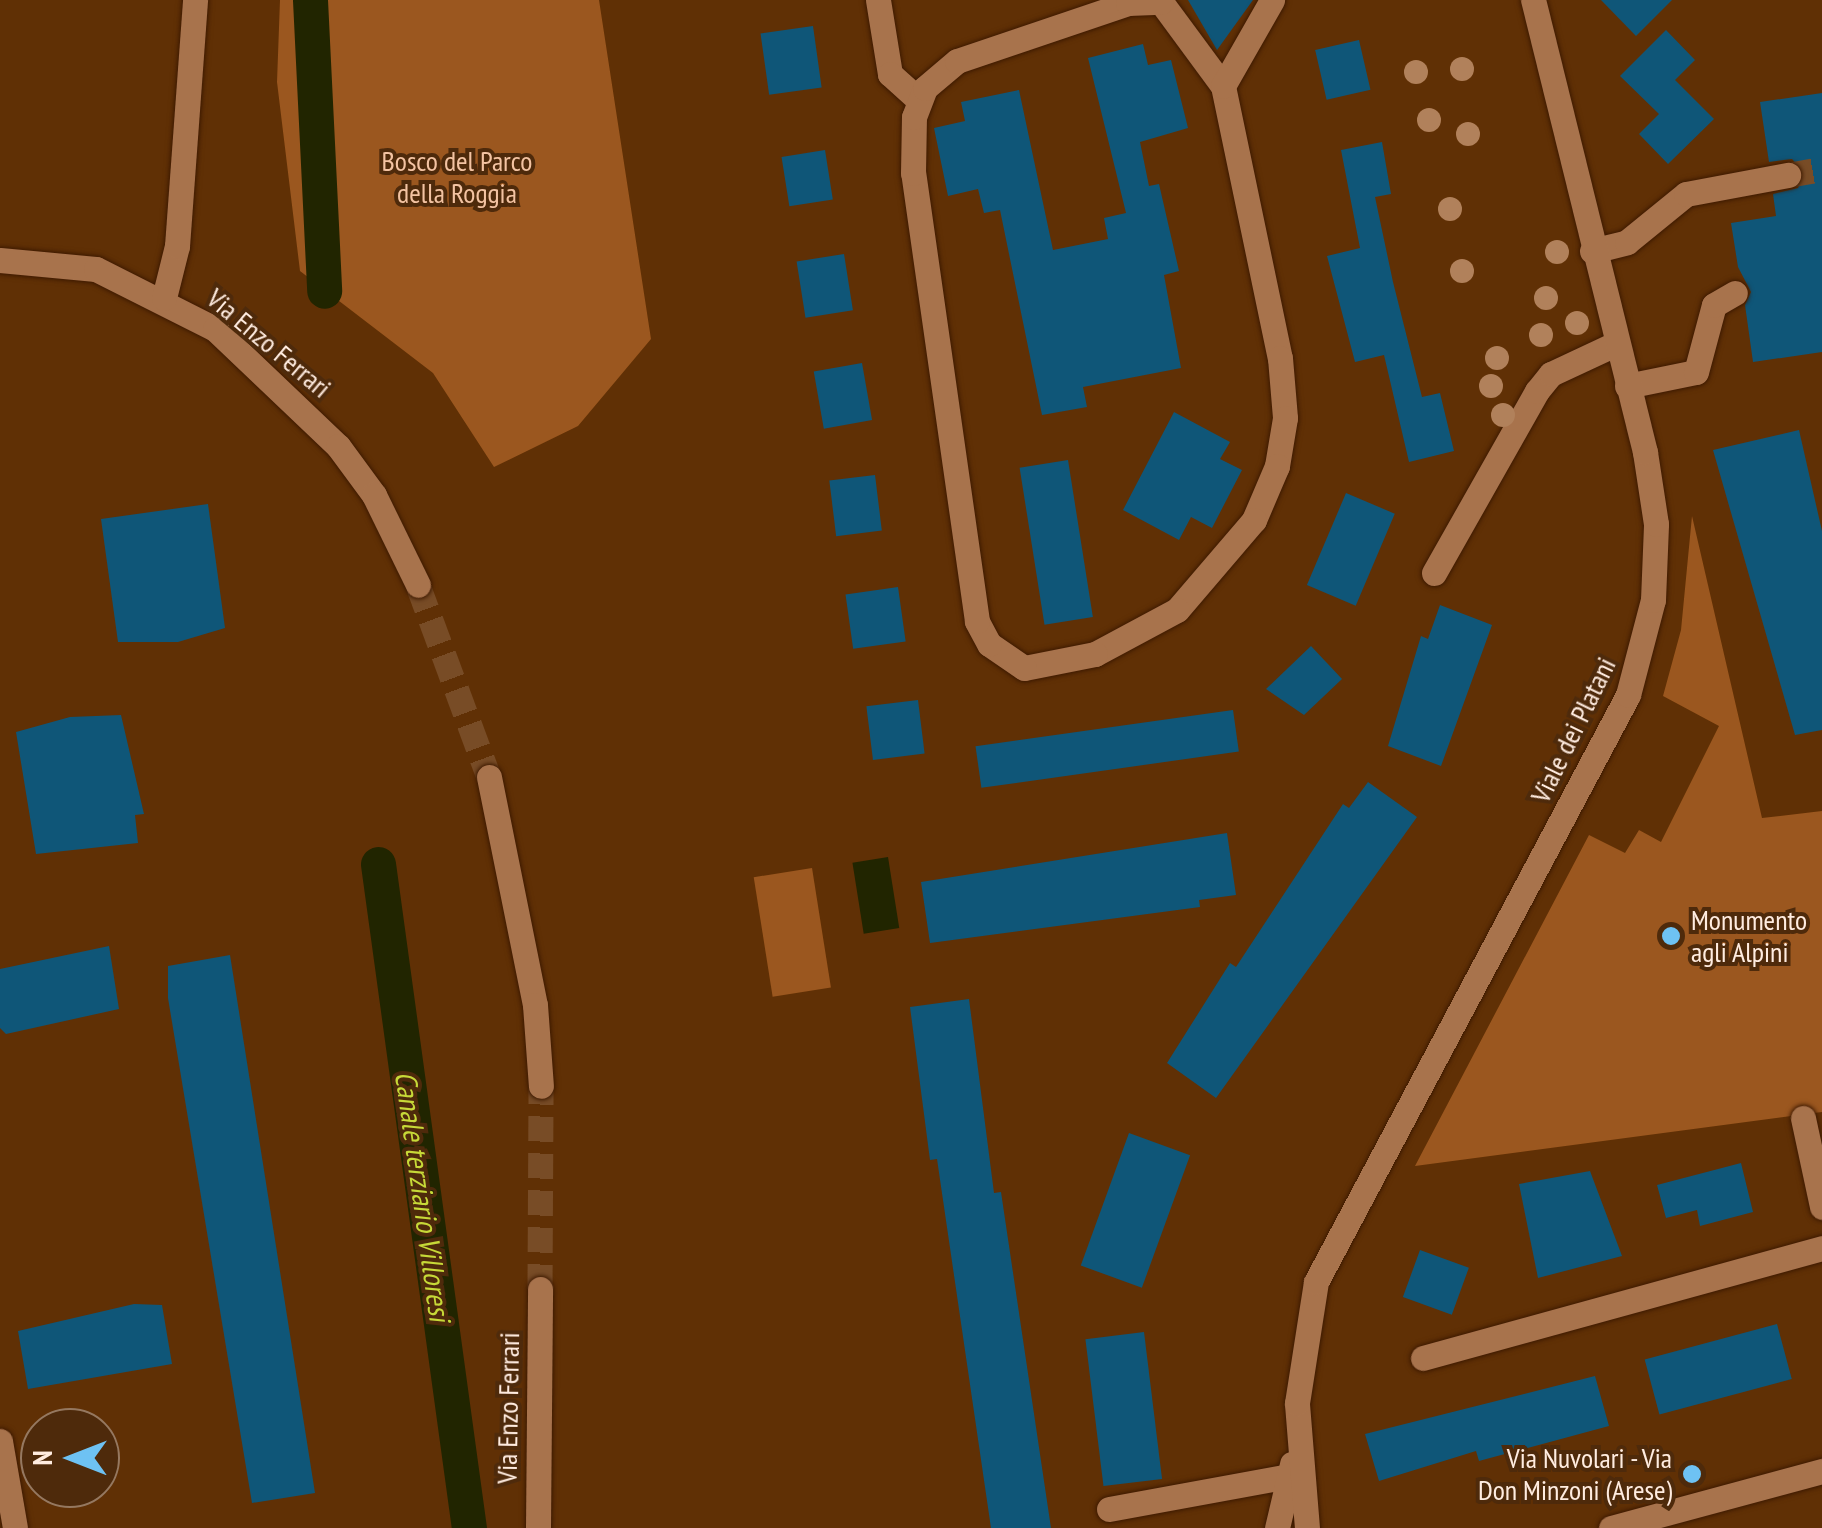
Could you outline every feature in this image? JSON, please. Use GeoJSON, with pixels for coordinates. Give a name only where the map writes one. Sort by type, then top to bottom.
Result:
{"type":"FeatureCollection","features":[{"type":"Feature","properties":{"kind":"street"},"geometry":{"type":"LineString","coordinates":[[164,298],[178,235],[195,0]]}},
{"type":"Feature","properties":{"kind":"street"},"geometry":{"type":"LineString","coordinates":[[878,0],[890,74],[919,100]]}},
{"type":"Feature","properties":{"kind":"street"},"geometry":{"type":"LineString","coordinates":[[1223,86],[1272,0]]}},
{"type":"Feature","properties":{"kind":"street","name":"Viale dei Platani"},"geometry":{"type":"LineString","coordinates":[[1307,1528],[1297,1440],[1298,1370],[1316,1282],[1642,659],[1656,524],[1533,0]]}},
{"type":"Feature","properties":{"kind":"street"},"geometry":{"type":"LineString","coordinates":[[1163,1],[1223,86],[1280,358],[1285,418],[1277,466],[1254,520],[1178,610],[1096,654],[1024,668],[989,644],[977,621],[912,174],[919,100],[957,60],[1128,4],[1163,1]]}},
{"type":"Feature","properties":{"kind":"street"},"geometry":{"type":"LineString","coordinates":[[1592,251],[1627,242],[1686,194],[1788,175]]}},
{"type":"Feature","properties":{"kind":"street","name":"Via Enzo Ferrari"},"geometry":{"type":"LineString","coordinates":[[0,260],[96,268],[164,298],[259,366],[328,434],[374,495],[418,585]]}},
{"type":"Feature","properties":{"kind":"street"},"geometry":{"type":"LineString","coordinates":[[1626,386],[1696,372],[1714,305],[1736,294]]}},
{"type":"Feature","properties":{"kind":"street"},"geometry":{"type":"LineString","coordinates":[[1434,574],[1537,390],[1552,374],[1615,344]]}},
{"type":"Feature","properties":{"kind":"street"},"geometry":{"type":"LineString","coordinates":[[489,776],[535,1006],[541,1086]]}},
{"type":"Feature","properties":{"kind":"street"},"geometry":{"type":"LineString","coordinates":[[1803,1118],[1822,1207]]}},
{"type":"Feature","properties":{"kind":"street"},"geometry":{"type":"LineString","coordinates":[[1423,1358],[1822,1248]]}},
{"type":"Feature","properties":{"kind":"street","name":"Via Enzo Ferrari"},"geometry":{"type":"LineString","coordinates":[[538,1528],[540,1288]]}},
{"type":"Feature","properties":{"kind":"street","name":"Viale dei Platani"},"geometry":{"type":"LineString","coordinates":[[1277,1528],[1297,1440]]}},
{"type":"Feature","properties":{"kind":"street"},"geometry":{"type":"LineString","coordinates":[[0,1441],[14,1528]]}},
{"type":"Feature","properties":{"kind":"street"},"geometry":{"type":"LineString","coordinates":[[1611,1528],[1822,1471]]}},
{"type":"Feature","properties":{"kind":"street"},"geometry":{"type":"LineString","coordinates":[[1109,1508],[1289,1476]]}},
{"type":"Feature","properties":{"kind":"green space","name":"Bosco del Parco della Roggia"},"geometry":{"type":"Polygon","coordinates":[[[280,0],[599,0],[651,339],[578,426],[494,467],[433,373],[300,271],[277,82],[280,0]]]}},
{"type":"Feature","properties":{"kind":"green space"},"geometry":{"type":"Polygon","coordinates":[[[1692,516],[1762,818],[1822,811],[1822,1112],[1415,1166],[1589,835],[1625,853],[1639,830],[1661,842],[1719,726],[1663,696],[1681,630],[1692,516]]]}},
{"type":"Feature","properties":{"kind":"green space"},"geometry":{"type":"Polygon","coordinates":[[[812,868],[831,988],[773,997],[754,877],[812,868]]]}},
{"type":"Feature","properties":{"kind":"shaded area"},"geometry":{"type":"Polygon","coordinates":[[[888,857],[899,928],[864,934],[852,863],[888,857]]]}},
{"type":"Feature","properties":{"kind":"building"},"geometry":{"type":"Polygon","coordinates":[[[1188,0],[1253,0],[1217,50],[1188,0]]]}},
{"type":"Feature","properties":{"kind":"building"},"geometry":{"type":"Polygon","coordinates":[[[1601,0],[1672,0],[1636,36],[1601,0]]]}},
{"type":"Feature","properties":{"kind":"building"},"geometry":{"type":"Polygon","coordinates":[[[813,26],[822,87],[769,95],[761,33],[813,26]]]}},
{"type":"Feature","properties":{"kind":"building"},"geometry":{"type":"Polygon","coordinates":[[[1666,30],[1695,60],[1675,80],[1714,119],[1668,164],[1639,134],[1659,114],[1620,76],[1666,30]]]}},
{"type":"Feature","properties":{"kind":"building"},"geometry":{"type":"Polygon","coordinates":[[[1359,40],[1370,90],[1327,100],[1315,50],[1359,40]]]}},
{"type":"Feature","properties":{"kind":"building"},"geometry":{"type":"Polygon","coordinates":[[[1143,44],[1148,65],[1171,60],[1188,128],[1140,142],[1149,186],[1159,184],[1179,271],[1164,275],[1181,368],[1083,387],[1087,407],[1042,415],[1000,210],[984,213],[978,189],[948,196],[934,128],[965,121],[961,102],[1019,90],[1053,250],[1108,239],[1104,218],[1126,213],[1088,58],[1143,44]]]}},
{"type":"Feature","properties":{"kind":"building"},"geometry":{"type":"Polygon","coordinates":[[[1822,93],[1822,352],[1753,362],[1745,305],[1751,292],[1738,267],[1731,223],[1776,216],[1773,194],[1798,188],[1804,173],[1792,159],[1769,162],[1760,102],[1822,93]]]}},
{"type":"Feature","properties":{"kind":"building"},"geometry":{"type":"Polygon","coordinates":[[[1382,142],[1391,194],[1375,197],[1393,282],[1422,397],[1440,393],[1454,451],[1409,462],[1384,355],[1355,362],[1327,256],[1360,248],[1341,150],[1382,142]]]}},
{"type":"Feature","properties":{"kind":"building"},"geometry":{"type":"Polygon","coordinates":[[[825,150],[833,199],[789,206],[782,157],[825,150]]]}},
{"type":"Feature","properties":{"kind":"building"},"geometry":{"type":"Polygon","coordinates":[[[844,254],[853,310],[806,318],[797,262],[844,254]]]}},
{"type":"Feature","properties":{"kind":"building"},"geometry":{"type":"Polygon","coordinates":[[[862,363],[872,420],[824,429],[814,372],[862,363]]]}},
{"type":"Feature","properties":{"kind":"building"},"geometry":{"type":"Polygon","coordinates":[[[1174,412],[1230,442],[1220,459],[1242,470],[1212,528],[1191,517],[1179,540],[1123,510],[1174,412]]]}},
{"type":"Feature","properties":{"kind":"building"},"geometry":{"type":"Polygon","coordinates":[[[1799,430],[1822,531],[1822,730],[1795,735],[1713,450],[1799,430]]]}},
{"type":"Feature","properties":{"kind":"building"},"geometry":{"type":"Polygon","coordinates":[[[1068,460],[1093,617],[1044,625],[1020,468],[1068,460]]]}},
{"type":"Feature","properties":{"kind":"building"},"geometry":{"type":"Polygon","coordinates":[[[875,475],[882,531],[836,536],[829,481],[875,475]]]}},
{"type":"Feature","properties":{"kind":"building"},"geometry":{"type":"Polygon","coordinates":[[[1346,493],[1395,514],[1356,606],[1307,585],[1346,493]]]}},
{"type":"Feature","properties":{"kind":"building"},"geometry":{"type":"Polygon","coordinates":[[[208,504],[225,628],[178,642],[118,642],[101,519],[208,504]]]}},
{"type":"Feature","properties":{"kind":"building"},"geometry":{"type":"Polygon","coordinates":[[[898,587],[906,641],[853,649],[846,594],[898,587]]]}},
{"type":"Feature","properties":{"kind":"building"},"geometry":{"type":"Polygon","coordinates":[[[1440,605],[1492,625],[1441,766],[1388,746],[1421,636],[1428,639],[1440,605]]]}},
{"type":"Feature","properties":{"kind":"building"},"geometry":{"type":"Polygon","coordinates":[[[1311,646],[1342,679],[1304,715],[1266,689],[1311,646]]]}},
{"type":"Feature","properties":{"kind":"building"},"geometry":{"type":"Polygon","coordinates":[[[918,700],[925,754],[873,760],[866,706],[918,700]]]}},
{"type":"Feature","properties":{"kind":"building"},"geometry":{"type":"Polygon","coordinates":[[[1233,710],[1239,752],[981,788],[976,746],[1233,710]]]}},
{"type":"Feature","properties":{"kind":"building"},"geometry":{"type":"Polygon","coordinates":[[[121,715],[144,814],[135,815],[138,843],[36,854],[16,732],[70,717],[121,715]]]}},
{"type":"Feature","properties":{"kind":"building"},"geometry":{"type":"Polygon","coordinates":[[[1368,782],[1417,817],[1216,1098],[1167,1063],[1230,963],[1236,967],[1343,804],[1349,808],[1368,782]]]}},
{"type":"Feature","properties":{"kind":"building"},"geometry":{"type":"Polygon","coordinates":[[[1227,833],[1236,895],[1199,900],[1200,907],[930,943],[921,882],[1227,833]]]}},
{"type":"Feature","properties":{"kind":"building"},"geometry":{"type":"Polygon","coordinates":[[[109,946],[119,1009],[6,1034],[0,1028],[0,969],[109,946]]]}},
{"type":"Feature","properties":{"kind":"building"},"geometry":{"type":"Polygon","coordinates":[[[230,955],[315,1493],[252,1503],[168,998],[168,966],[230,955]]]}},
{"type":"Feature","properties":{"kind":"building"},"geometry":{"type":"Polygon","coordinates":[[[969,999],[994,1193],[1001,1192],[1051,1528],[991,1528],[937,1159],[930,1160],[910,1007],[969,999]]]}},
{"type":"Feature","properties":{"kind":"building"},"geometry":{"type":"Polygon","coordinates":[[[1129,1133],[1190,1155],[1142,1288],[1081,1265],[1129,1133]]]}},
{"type":"Feature","properties":{"kind":"building"},"geometry":{"type":"Polygon","coordinates":[[[1741,1163],[1753,1212],[1700,1226],[1697,1210],[1666,1218],[1657,1185],[1741,1163]]]}},
{"type":"Feature","properties":{"kind":"building"},"geometry":{"type":"Polygon","coordinates":[[[1590,1171],[1622,1256],[1538,1278],[1519,1184],[1590,1171]]]}},
{"type":"Feature","properties":{"kind":"building"},"geometry":{"type":"Polygon","coordinates":[[[1420,1250],[1469,1268],[1452,1315],[1403,1297],[1420,1250]]]}},
{"type":"Feature","properties":{"kind":"building"},"geometry":{"type":"Polygon","coordinates":[[[134,1304],[162,1305],[172,1364],[28,1389],[18,1331],[134,1304]]]}},
{"type":"Feature","properties":{"kind":"building"},"geometry":{"type":"Polygon","coordinates":[[[1777,1324],[1792,1379],[1659,1415],[1645,1359],[1777,1324]]]}},
{"type":"Feature","properties":{"kind":"building"},"geometry":{"type":"Polygon","coordinates":[[[1144,1332],[1162,1479],[1103,1486],[1085,1339],[1144,1332]]]}},
{"type":"Feature","properties":{"kind":"building"},"geometry":{"type":"Polygon","coordinates":[[[1595,1376],[1609,1426],[1479,1461],[1476,1451],[1379,1481],[1365,1434],[1595,1376]]]}},
{"type":"Feature","properties":{"kind":"waterway","name":"Canale terziario Villoresi"},"geometry":{"type":"LineString","coordinates":[[310,0],[324,291]]}},
{"type":"Feature","properties":{"kind":"waterway","name":"Canale terziario Villoresi"},"geometry":{"type":"LineString","coordinates":[[378,864],[469,1528]]}},
{"type":"Feature","properties":{"kind":"tunnel"},"geometry":{"type":"LineString","coordinates":[[1788,175],[1822,169]]}},
{"type":"Feature","properties":{"kind":"tunnel"},"geometry":{"type":"LineString","coordinates":[[418,585],[489,777]]}},
{"type":"Feature","properties":{"kind":"tunnel"},"geometry":{"type":"LineString","coordinates":[[540,1289],[541,1086]]}},
{"type":"Feature","properties":{"kind":"place","name":"Monumento agli Alpini"},"geometry":{"type":"Point","coordinates":[1671,936]}},
{"type":"Feature","properties":{"kind":"place","name":"Via Nuvolari - Via Don Minzoni (Arese)"},"geometry":{"type":"Point","coordinates":[1692,1474]}}]}
